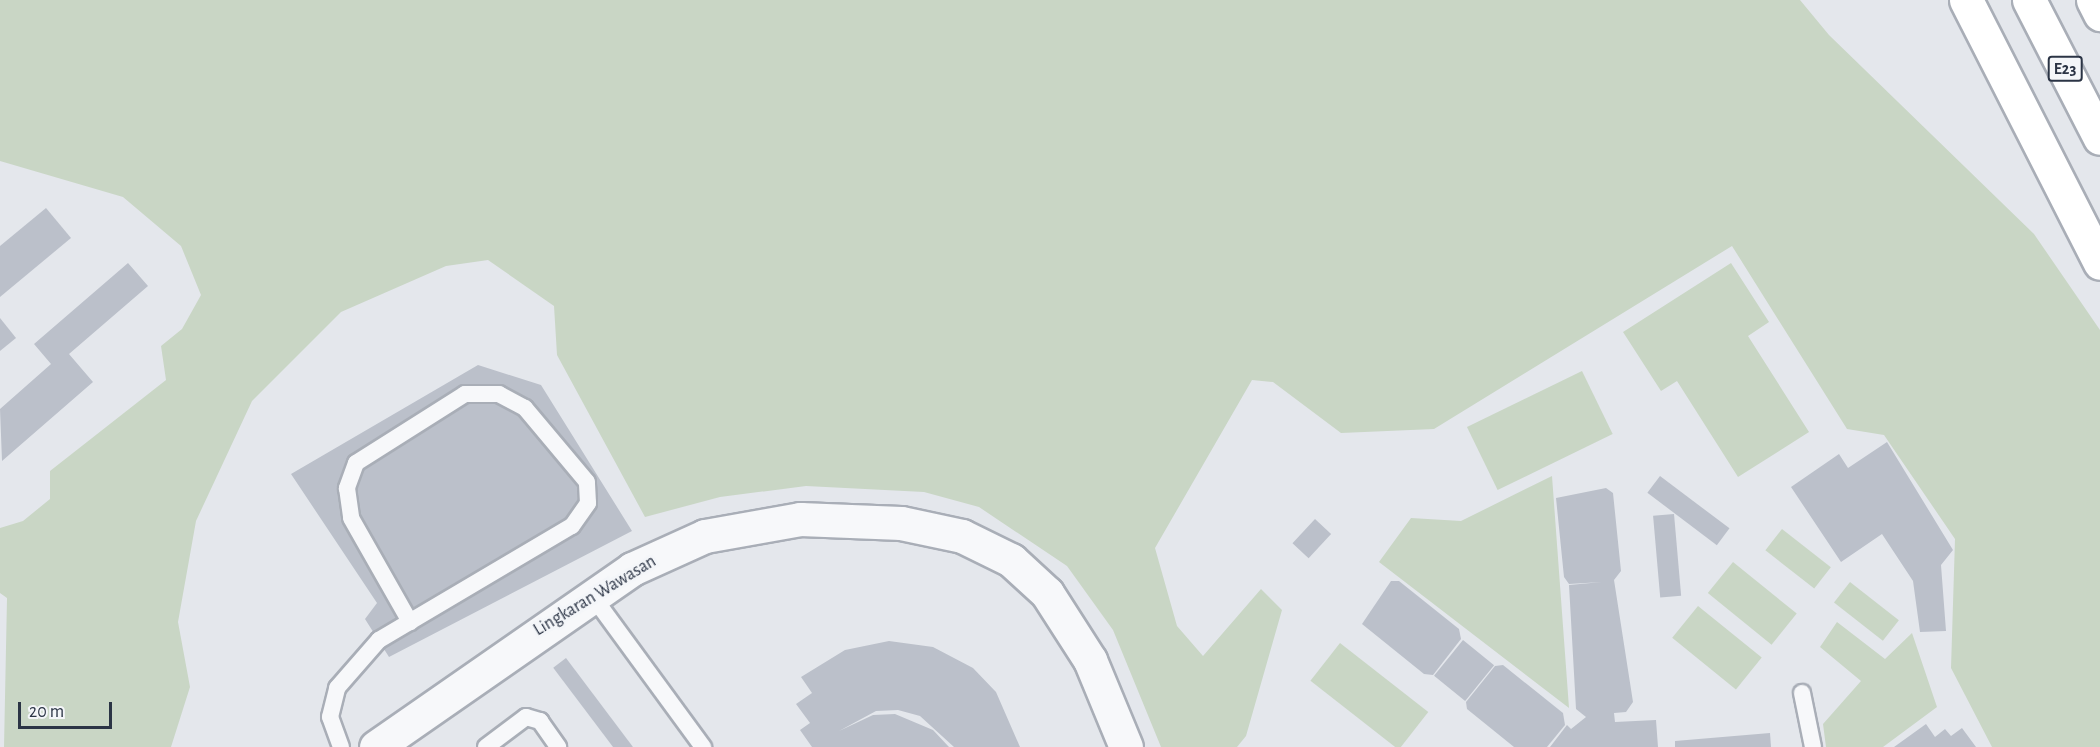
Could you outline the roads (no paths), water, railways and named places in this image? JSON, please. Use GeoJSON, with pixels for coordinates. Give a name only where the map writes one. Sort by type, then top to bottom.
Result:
{"type":"FeatureCollection","features":[{"type":"Feature","properties":{"kind":"main road"},"geometry":{"type":"LineString","coordinates":[[1966,0],[2100,263]]}},
{"type":"Feature","properties":{"kind":"main road","name":"E23"},"geometry":{"type":"LineString","coordinates":[[2029,0],[2100,138]]}},
{"type":"Feature","properties":{"kind":"main road"},"geometry":{"type":"LineString","coordinates":[[2093,0],[2100,14]]}},
{"type":"Feature","properties":{"kind":"street","name":"Lingkaran Wawasan"},"geometry":{"type":"LineString","coordinates":[[376,747],[591,594],[705,536],[800,519],[901,523],[962,536],[1011,560],[1047,593],[1090,660],[1126,747]]}},
{"type":"Feature","properties":{"kind":"lane"},"geometry":{"type":"LineString","coordinates":[[341,747],[330,717],[337,688],[379,640],[410,622],[572,526],[588,503],[586,482],[525,408],[498,394],[465,394],[356,463],[347,488],[351,518],[410,622]]}},
{"type":"Feature","properties":{"kind":"lane"},"geometry":{"type":"LineString","coordinates":[[591,594],[703,747]]}},
{"type":"Feature","properties":{"kind":"lane"},"geometry":{"type":"LineString","coordinates":[[1802,693],[1813,747]]}},
{"type":"Feature","properties":{"kind":"lane"},"geometry":{"type":"LineString","coordinates":[[486,747],[526,717],[540,721],[558,747]]}}]}
